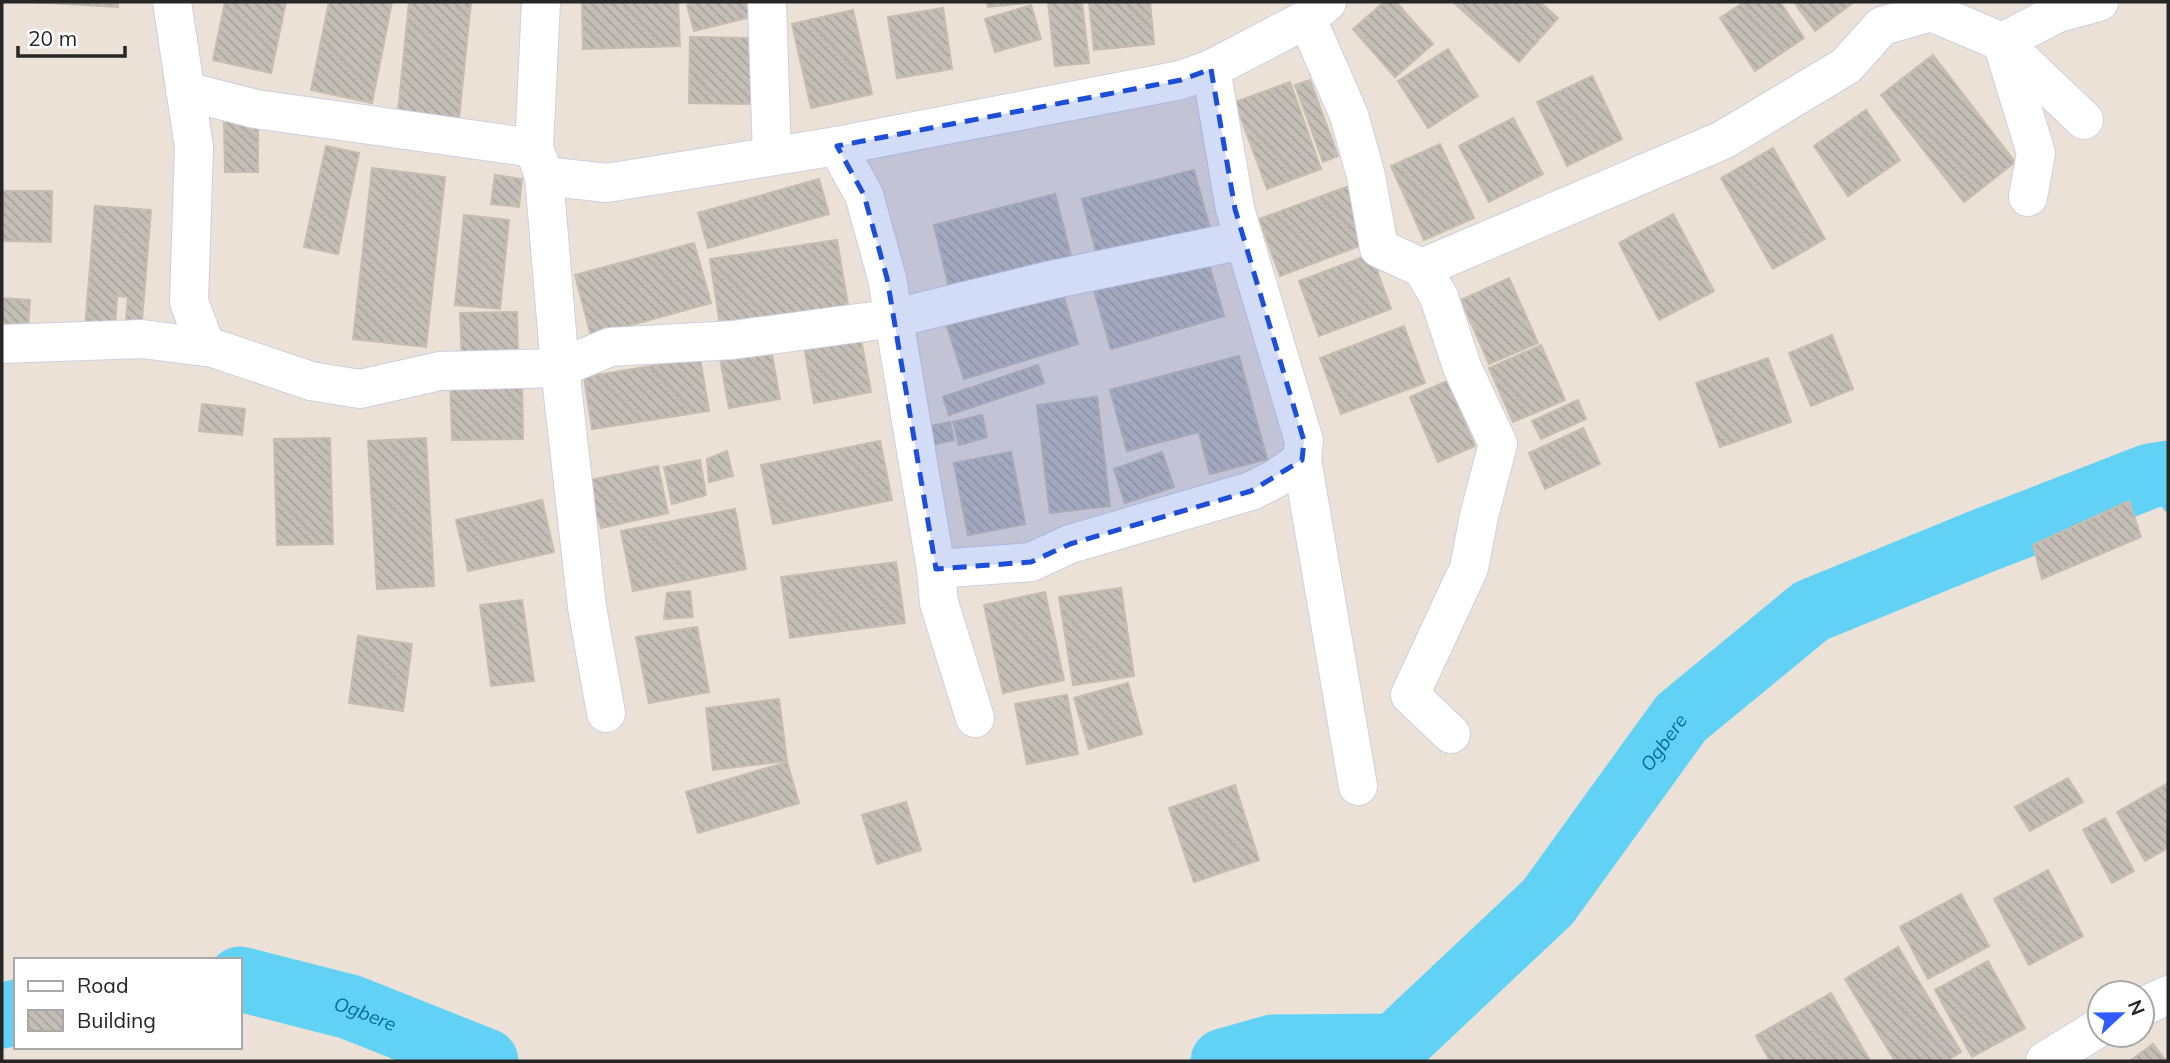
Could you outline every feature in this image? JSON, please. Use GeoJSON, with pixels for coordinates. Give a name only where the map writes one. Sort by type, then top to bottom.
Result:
{"type":"FeatureCollection","features":[{"type":"Feature","properties":{"kind":"street"},"geometry":{"type":"LineString","coordinates":[[172,2],[194,147],[189,302],[206,347]]}},
{"type":"Feature","properties":{"kind":"street"},"geometry":{"type":"LineString","coordinates":[[541,2],[539,162],[587,607],[606,713]]}},
{"type":"Feature","properties":{"kind":"street"},"geometry":{"type":"LineString","coordinates":[[767,2],[772,156]]}},
{"type":"Feature","properties":{"kind":"street"},"geometry":{"type":"LineString","coordinates":[[2002,42],[2058,13],[2099,2]]}},
{"type":"Feature","properties":{"kind":"street"},"geometry":{"type":"LineString","coordinates":[[185,91],[256,109],[539,162],[607,183],[837,146],[1181,80],[1211,69],[1317,10],[1366,176],[1379,248],[1422,268],[1439,297],[1462,367],[1498,444],[1479,516],[1469,568],[1410,695],[1451,734]]}},
{"type":"Feature","properties":{"kind":"street"},"geometry":{"type":"LineString","coordinates":[[1422,268],[1723,140],[1846,65],[1882,26],[1931,12],[2002,42],[2084,120]]}},
{"type":"Feature","properties":{"kind":"street"},"geometry":{"type":"LineString","coordinates":[[2002,42],[2036,153],[2028,197]]}},
{"type":"Feature","properties":{"kind":"street"},"geometry":{"type":"LineString","coordinates":[[1211,69],[1235,209],[1304,441],[1302,460],[1359,786]]}},
{"type":"Feature","properties":{"kind":"street"},"geometry":{"type":"LineString","coordinates":[[837,146],[864,195],[887,278],[936,569],[939,603],[975,718]]}},
{"type":"Feature","properties":{"kind":"street"},"geometry":{"type":"LineString","coordinates":[[2,344],[142,339],[206,347],[311,381],[360,389],[440,371],[560,368],[610,347],[733,340],[895,318],[1051,279],[1243,240]]}},
{"type":"Feature","properties":{"kind":"street"},"geometry":{"type":"LineString","coordinates":[[164,342],[189,302]]}},
{"type":"Feature","properties":{"kind":"street"},"geometry":{"type":"LineString","coordinates":[[936,569],[1031,562],[1070,544],[1251,491],[1275,479],[1302,460]]}},
{"type":"Feature","properties":{"kind":"street"},"geometry":{"type":"LineString","coordinates":[[2045,1061],[2086,1036]]}},
{"type":"Feature","properties":{"kind":"highlighted area"},"geometry":{"type":"Polygon","coordinates":[[[1211,69],[1235,209],[1304,441],[1302,460],[1251,491],[1070,544],[1031,562],[936,569],[887,278],[864,195],[837,146],[1181,80],[1211,69]]]}},
{"type":"Feature","properties":{"kind":"building"},"geometry":{"type":"Polygon","coordinates":[[[30,2],[118,2],[118,7],[30,2]]]}},
{"type":"Feature","properties":{"kind":"building"},"geometry":{"type":"Polygon","coordinates":[[[225,2],[286,2],[271,73],[213,60],[225,2]]]}},
{"type":"Feature","properties":{"kind":"building"},"geometry":{"type":"Polygon","coordinates":[[[329,2],[392,2],[372,103],[311,90],[329,2]]]}},
{"type":"Feature","properties":{"kind":"building"},"geometry":{"type":"Polygon","coordinates":[[[409,2],[471,2],[459,118],[398,112],[409,2]]]}},
{"type":"Feature","properties":{"kind":"building"},"geometry":{"type":"Polygon","coordinates":[[[582,2],[678,2],[680,46],[583,49],[582,2]]]}},
{"type":"Feature","properties":{"kind":"building"},"geometry":{"type":"Polygon","coordinates":[[[699,2],[752,2],[755,16],[694,31],[687,5],[699,2]]]}},
{"type":"Feature","properties":{"kind":"building"},"geometry":{"type":"Polygon","coordinates":[[[987,2],[1027,2],[1027,3],[988,7],[987,2]]]}},
{"type":"Feature","properties":{"kind":"building"},"geometry":{"type":"Polygon","coordinates":[[[1048,2],[1082,2],[1089,63],[1055,66],[1048,2]]]}},
{"type":"Feature","properties":{"kind":"building"},"geometry":{"type":"Polygon","coordinates":[[[1089,2],[1150,2],[1154,44],[1094,50],[1089,2]]]}},
{"type":"Feature","properties":{"kind":"building"},"geometry":{"type":"Polygon","coordinates":[[[1384,2],[1396,2],[1433,44],[1395,77],[1353,29],[1384,2]]]}},
{"type":"Feature","properties":{"kind":"building"},"geometry":{"type":"Polygon","coordinates":[[[1453,2],[1540,2],[1558,18],[1519,62],[1453,2]]]}},
{"type":"Feature","properties":{"kind":"building"},"geometry":{"type":"Polygon","coordinates":[[[1744,2],[1780,2],[1804,38],[1755,71],[1720,18],[1744,2]]]}},
{"type":"Feature","properties":{"kind":"building"},"geometry":{"type":"Polygon","coordinates":[[[1794,2],[1854,2],[1815,31],[1794,2]]]}},
{"type":"Feature","properties":{"kind":"building"},"geometry":{"type":"Polygon","coordinates":[[[1031,5],[1041,39],[995,52],[985,19],[1031,5]]]}},
{"type":"Feature","properties":{"kind":"building"},"geometry":{"type":"Polygon","coordinates":[[[943,8],[952,69],[897,78],[888,17],[943,8]]]}},
{"type":"Feature","properties":{"kind":"building"},"geometry":{"type":"Polygon","coordinates":[[[853,10],[872,94],[811,108],[792,24],[853,10]]]}},
{"type":"Feature","properties":{"kind":"building"},"geometry":{"type":"Polygon","coordinates":[[[690,37],[753,38],[752,104],[689,103],[690,37]]]}},
{"type":"Feature","properties":{"kind":"building"},"geometry":{"type":"Polygon","coordinates":[[[1448,49],[1478,96],[1428,128],[1398,81],[1448,49]]]}},
{"type":"Feature","properties":{"kind":"building"},"geometry":{"type":"Polygon","coordinates":[[[1933,55],[2015,162],[1964,202],[1881,95],[1933,55]]]}},
{"type":"Feature","properties":{"kind":"building"},"geometry":{"type":"Polygon","coordinates":[[[1592,76],[1622,139],[1567,166],[1537,102],[1592,76]]]}},
{"type":"Feature","properties":{"kind":"building"},"geometry":{"type":"Polygon","coordinates":[[[1310,80],[1338,156],[1323,162],[1295,85],[1310,80]]]}},
{"type":"Feature","properties":{"kind":"building"},"geometry":{"type":"Polygon","coordinates":[[[1290,82],[1321,169],[1267,189],[1235,102],[1290,82]]]}},
{"type":"Feature","properties":{"kind":"building"},"geometry":{"type":"Polygon","coordinates":[[[1866,110],[1900,160],[1848,196],[1814,146],[1866,110]]]}},
{"type":"Feature","properties":{"kind":"building"},"geometry":{"type":"Polygon","coordinates":[[[1513,118],[1543,174],[1489,202],[1459,146],[1513,118]]]}},
{"type":"Feature","properties":{"kind":"building"},"geometry":{"type":"Polygon","coordinates":[[[224,121],[258,121],[258,172],[225,172],[224,121]]]}},
{"type":"Feature","properties":{"kind":"building"},"geometry":{"type":"Polygon","coordinates":[[[1440,144],[1474,218],[1424,240],[1391,166],[1440,144]]]}},
{"type":"Feature","properties":{"kind":"building"},"geometry":{"type":"Polygon","coordinates":[[[326,146],[359,153],[338,254],[304,247],[326,146]]]}},
{"type":"Feature","properties":{"kind":"building"},"geometry":{"type":"Polygon","coordinates":[[[1773,148],[1825,239],[1773,269],[1721,178],[1773,148]]]}},
{"type":"Feature","properties":{"kind":"building"},"geometry":{"type":"Polygon","coordinates":[[[372,168],[445,177],[426,347],[353,339],[372,168]]]}},
{"type":"Feature","properties":{"kind":"building"},"geometry":{"type":"Polygon","coordinates":[[[1194,170],[1210,229],[1098,259],[1082,199],[1194,170]]]}},
{"type":"Feature","properties":{"kind":"building"},"geometry":{"type":"Polygon","coordinates":[[[495,175],[522,179],[519,207],[491,204],[495,175]]]}},
{"type":"Feature","properties":{"kind":"building"},"geometry":{"type":"Polygon","coordinates":[[[819,179],[829,214],[708,248],[698,213],[819,179]]]}},
{"type":"Feature","properties":{"kind":"building"},"geometry":{"type":"Polygon","coordinates":[[[1349,186],[1370,242],[1280,276],[1259,219],[1349,186]]]}},
{"type":"Feature","properties":{"kind":"building"},"geometry":{"type":"Polygon","coordinates":[[[2,191],[52,191],[51,242],[2,241],[2,191]]]}},
{"type":"Feature","properties":{"kind":"building"},"geometry":{"type":"Polygon","coordinates":[[[1055,194],[1071,256],[949,287],[934,225],[1055,194]]]}},
{"type":"Feature","properties":{"kind":"building"},"geometry":{"type":"Polygon","coordinates":[[[95,206],[151,210],[141,332],[125,331],[128,297],[117,296],[115,330],[85,328],[95,206]]]}},
{"type":"Feature","properties":{"kind":"building"},"geometry":{"type":"Polygon","coordinates":[[[1673,214],[1714,291],[1659,320],[1619,243],[1673,214]]]}},
{"type":"Feature","properties":{"kind":"building"},"geometry":{"type":"Polygon","coordinates":[[[464,215],[509,220],[500,309],[455,305],[464,215]]]}},
{"type":"Feature","properties":{"kind":"building"},"geometry":{"type":"Polygon","coordinates":[[[837,240],[848,305],[720,325],[710,259],[837,240]]]}},
{"type":"Feature","properties":{"kind":"building"},"geometry":{"type":"Polygon","coordinates":[[[694,243],[711,303],[591,336],[575,275],[694,243]]]}},
{"type":"Feature","properties":{"kind":"building"},"geometry":{"type":"Polygon","coordinates":[[[1206,254],[1224,316],[1111,349],[1093,287],[1206,254]]]}},
{"type":"Feature","properties":{"kind":"building"},"geometry":{"type":"Polygon","coordinates":[[[1371,254],[1391,309],[1319,336],[1299,281],[1371,254]]]}},
{"type":"Feature","properties":{"kind":"building"},"geometry":{"type":"Polygon","coordinates":[[[1509,278],[1538,343],[1489,364],[1461,300],[1509,278]]]}},
{"type":"Feature","properties":{"kind":"building"},"geometry":{"type":"Polygon","coordinates":[[[1061,288],[1078,344],[964,379],[946,323],[1061,288]]]}},
{"type":"Feature","properties":{"kind":"building"},"geometry":{"type":"Polygon","coordinates":[[[2,298],[30,300],[28,328],[2,326],[2,298]]]}},
{"type":"Feature","properties":{"kind":"building"},"geometry":{"type":"Polygon","coordinates":[[[517,312],[518,361],[462,362],[460,313],[517,312]]]}},
{"type":"Feature","properties":{"kind":"building"},"geometry":{"type":"Polygon","coordinates":[[[1404,326],[1425,383],[1341,414],[1320,358],[1404,326]]]}},
{"type":"Feature","properties":{"kind":"building"},"geometry":{"type":"Polygon","coordinates":[[[859,329],[871,392],[814,403],[803,340],[859,329]]]}},
{"type":"Feature","properties":{"kind":"building"},"geometry":{"type":"Polygon","coordinates":[[[1832,335],[1853,389],[1811,406],[1789,353],[1832,335]]]}},
{"type":"Feature","properties":{"kind":"building"},"geometry":{"type":"Polygon","coordinates":[[[770,344],[780,399],[729,408],[719,353],[770,344]]]}},
{"type":"Feature","properties":{"kind":"building"},"geometry":{"type":"Polygon","coordinates":[[[1541,345],[1565,400],[1513,422],[1489,368],[1541,345]]]}},
{"type":"Feature","properties":{"kind":"building"},"geometry":{"type":"Polygon","coordinates":[[[1239,356],[1267,459],[1210,474],[1199,432],[1127,451],[1110,390],[1239,356]]]}},
{"type":"Feature","properties":{"kind":"building"},"geometry":{"type":"Polygon","coordinates":[[[700,358],[709,411],[592,429],[584,377],[700,358]]]}},
{"type":"Feature","properties":{"kind":"building"},"geometry":{"type":"Polygon","coordinates":[[[1768,358],[1791,422],[1720,447],[1696,383],[1768,358]]]}},
{"type":"Feature","properties":{"kind":"building"},"geometry":{"type":"Polygon","coordinates":[[[1038,365],[1044,383],[949,415],[943,397],[1038,365]]]}},
{"type":"Feature","properties":{"kind":"building"},"geometry":{"type":"Polygon","coordinates":[[[522,378],[523,439],[452,440],[450,379],[522,378]]]}},
{"type":"Feature","properties":{"kind":"building"},"geometry":{"type":"Polygon","coordinates":[[[1447,381],[1475,446],[1438,462],[1410,397],[1447,381]]]}},
{"type":"Feature","properties":{"kind":"building"},"geometry":{"type":"Polygon","coordinates":[[[1097,397],[1110,506],[1050,513],[1037,405],[1097,397]]]}},
{"type":"Feature","properties":{"kind":"building"},"geometry":{"type":"Polygon","coordinates":[[[1578,400],[1586,419],[1541,439],[1532,421],[1578,400]]]}},
{"type":"Feature","properties":{"kind":"building"},"geometry":{"type":"Polygon","coordinates":[[[202,404],[245,409],[242,435],[199,431],[202,404]]]}},
{"type":"Feature","properties":{"kind":"building"},"geometry":{"type":"Polygon","coordinates":[[[982,415],[987,437],[959,445],[953,422],[982,415]]]}},
{"type":"Feature","properties":{"kind":"building"},"geometry":{"type":"Polygon","coordinates":[[[950,422],[954,440],[931,445],[927,427],[950,422]]]}},
{"type":"Feature","properties":{"kind":"building"},"geometry":{"type":"Polygon","coordinates":[[[1583,428],[1600,464],[1545,489],[1529,453],[1583,428]]]}},
{"type":"Feature","properties":{"kind":"building"},"geometry":{"type":"Polygon","coordinates":[[[330,438],[333,544],[277,545],[274,439],[330,438]]]}},
{"type":"Feature","properties":{"kind":"building"},"geometry":{"type":"Polygon","coordinates":[[[426,438],[434,586],[377,589],[368,441],[426,438]]]}},
{"type":"Feature","properties":{"kind":"building"},"geometry":{"type":"Polygon","coordinates":[[[880,441],[892,500],[773,524],[761,465],[880,441]]]}},
{"type":"Feature","properties":{"kind":"building"},"geometry":{"type":"Polygon","coordinates":[[[727,451],[733,476],[709,482],[707,459],[727,451]]]}},
{"type":"Feature","properties":{"kind":"building"},"geometry":{"type":"Polygon","coordinates":[[[1011,452],[1025,524],[968,535],[954,463],[1011,452]]]}},
{"type":"Feature","properties":{"kind":"building"},"geometry":{"type":"Polygon","coordinates":[[[1162,452],[1174,487],[1125,503],[1114,469],[1162,452]]]}},
{"type":"Feature","properties":{"kind":"building"},"geometry":{"type":"Polygon","coordinates":[[[700,460],[706,495],[672,504],[664,467],[700,460]]]}},
{"type":"Feature","properties":{"kind":"building"},"geometry":{"type":"Polygon","coordinates":[[[658,466],[668,513],[601,528],[598,517],[588,520],[580,482],[658,466]]]}},
{"type":"Feature","properties":{"kind":"building"},"geometry":{"type":"Polygon","coordinates":[[[542,500],[554,552],[468,571],[456,520],[542,500]]]}},
{"type":"Feature","properties":{"kind":"building"},"geometry":{"type":"Polygon","coordinates":[[[2129,501],[2141,537],[2042,579],[2033,545],[2129,501]]]}},
{"type":"Feature","properties":{"kind":"building"},"geometry":{"type":"Polygon","coordinates":[[[735,509],[746,569],[633,591],[621,531],[735,509]]]}},
{"type":"Feature","properties":{"kind":"building"},"geometry":{"type":"Polygon","coordinates":[[[896,562],[905,623],[790,638],[781,577],[896,562]]]}},
{"type":"Feature","properties":{"kind":"building"},"geometry":{"type":"Polygon","coordinates":[[[1121,588],[1134,676],[1073,685],[1059,597],[1121,588]]]}},
{"type":"Feature","properties":{"kind":"building"},"geometry":{"type":"Polygon","coordinates":[[[690,591],[693,617],[664,619],[667,593],[690,591]]]}},
{"type":"Feature","properties":{"kind":"building"},"geometry":{"type":"Polygon","coordinates":[[[1045,592],[1064,680],[1003,693],[984,605],[1045,592]]]}},
{"type":"Feature","properties":{"kind":"building"},"geometry":{"type":"Polygon","coordinates":[[[522,600],[534,681],[491,686],[480,605],[522,600]]]}},
{"type":"Feature","properties":{"kind":"building"},"geometry":{"type":"Polygon","coordinates":[[[697,627],[709,692],[649,703],[636,637],[697,627]]]}},
{"type":"Feature","properties":{"kind":"building"},"geometry":{"type":"Polygon","coordinates":[[[358,636],[412,644],[403,711],[349,703],[358,636]]]}},
{"type":"Feature","properties":{"kind":"building"},"geometry":{"type":"Polygon","coordinates":[[[1128,683],[1142,734],[1089,749],[1074,698],[1128,683]]]}},
{"type":"Feature","properties":{"kind":"building"},"geometry":{"type":"Polygon","coordinates":[[[1067,695],[1078,754],[1027,764],[1015,704],[1067,695]]]}},
{"type":"Feature","properties":{"kind":"building"},"geometry":{"type":"Polygon","coordinates":[[[779,699],[787,761],[713,770],[706,708],[779,699]]]}},
{"type":"Feature","properties":{"kind":"building"},"geometry":{"type":"Polygon","coordinates":[[[787,762],[799,803],[698,833],[686,792],[787,762]]]}},
{"type":"Feature","properties":{"kind":"building"},"geometry":{"type":"Polygon","coordinates":[[[2068,778],[2083,802],[2030,831],[2015,807],[2068,778]]]}},
{"type":"Feature","properties":{"kind":"building"},"geometry":{"type":"Polygon","coordinates":[[[2168,783],[2168,848],[2145,861],[2117,812],[2168,783]]]}},
{"type":"Feature","properties":{"kind":"building"},"geometry":{"type":"Polygon","coordinates":[[[1235,785],[1259,860],[1194,882],[1169,808],[1235,785]]]}},
{"type":"Feature","properties":{"kind":"building"},"geometry":{"type":"Polygon","coordinates":[[[906,802],[921,850],[877,864],[862,815],[906,802]]]}},
{"type":"Feature","properties":{"kind":"building"},"geometry":{"type":"Polygon","coordinates":[[[2105,818],[2134,871],[2112,883],[2083,830],[2105,818]]]}},
{"type":"Feature","properties":{"kind":"building"},"geometry":{"type":"Polygon","coordinates":[[[2048,870],[2083,936],[2029,965],[1994,899],[2048,870]]]}},
{"type":"Feature","properties":{"kind":"building"},"geometry":{"type":"Polygon","coordinates":[[[1961,894],[1989,946],[1928,979],[1900,927],[1961,894]]]}},
{"type":"Feature","properties":{"kind":"building"},"geometry":{"type":"Polygon","coordinates":[[[1898,947],[1961,1052],[1946,1061],[1895,1061],[1845,979],[1898,947]]]}},
{"type":"Feature","properties":{"kind":"building"},"geometry":{"type":"Polygon","coordinates":[[[1988,961],[2025,1028],[1972,1057],[1935,990],[1988,961]]]}},
{"type":"Feature","properties":{"kind":"building"},"geometry":{"type":"Polygon","coordinates":[[[1831,993],[1870,1061],[1770,1061],[1756,1036],[1831,993]]]}},
{"type":"Feature","properties":{"kind":"building"},"geometry":{"type":"Polygon","coordinates":[[[2156,1048],[2166,1061],[2130,1061],[2146,1049],[2156,1048]]]}},
{"type":"Feature","properties":{"kind":"waterway","name":"Ogbere"},"geometry":{"type":"LineString","coordinates":[[1223,1061],[1273,1047],[1395,1046],[1548,902],[1681,718],[1811,611],[2150,476],[2168,473]]}},
{"type":"Feature","properties":{"kind":"waterway"},"geometry":{"type":"LineString","coordinates":[[2150,476],[2168,507]]}},
{"type":"Feature","properties":{"kind":"waterway","name":"Ogbere"},"geometry":{"type":"LineString","coordinates":[[242,980],[350,1007],[486,1061]]}},
{"type":"Feature","properties":{"kind":"waterway","name":"Ogbere"},"geometry":{"type":"LineString","coordinates":[[2,1016],[14,1013]]}}]}
